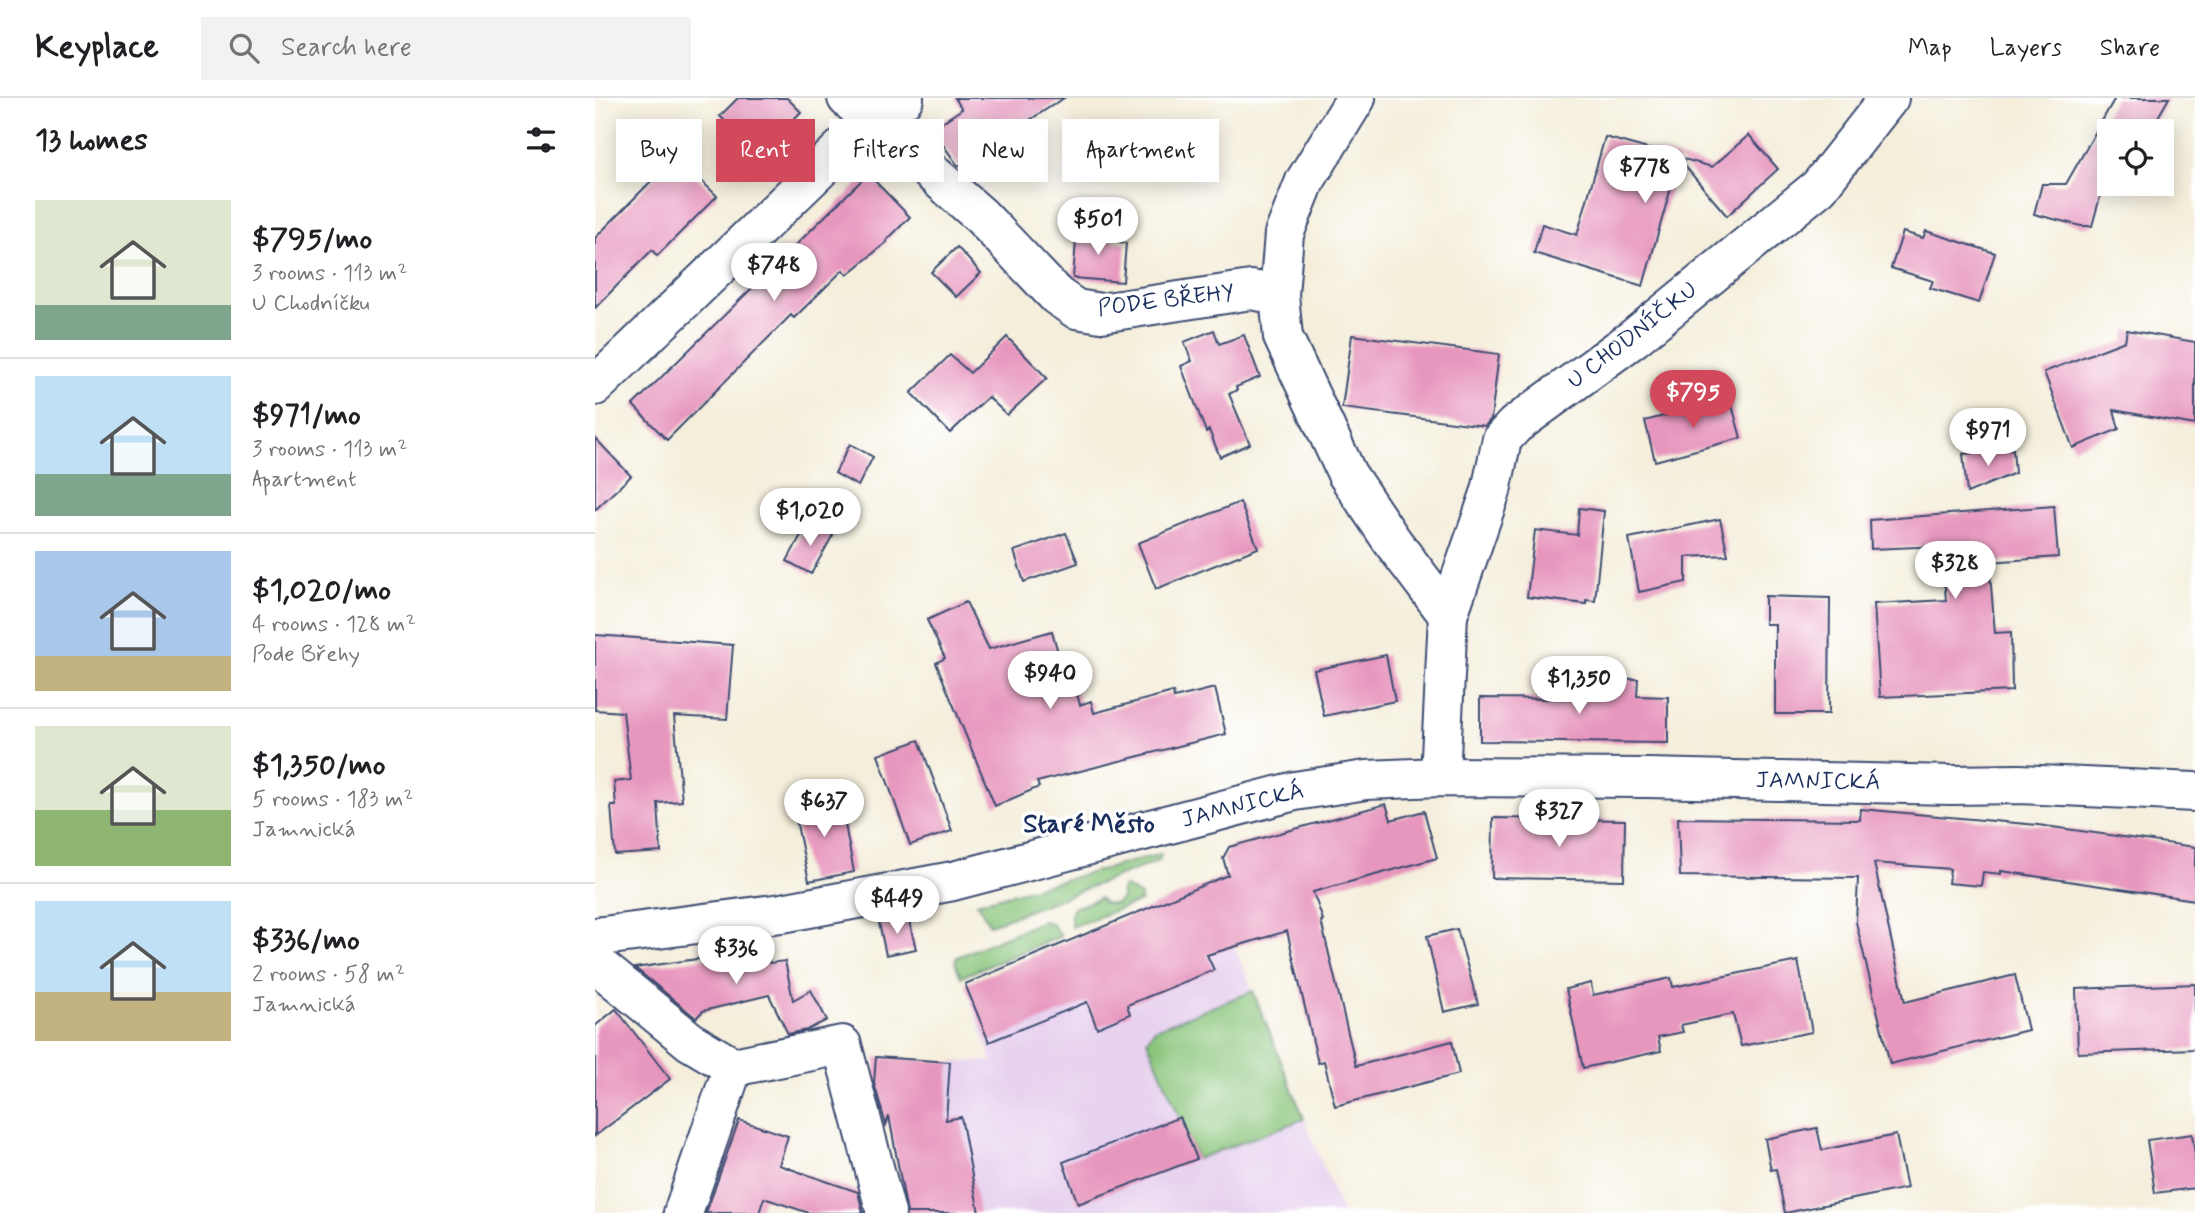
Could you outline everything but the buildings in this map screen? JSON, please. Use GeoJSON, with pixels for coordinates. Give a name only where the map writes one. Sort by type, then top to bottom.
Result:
{"type":"FeatureCollection","features":[{"type":"Feature","properties":{"kind":"street"},"geometry":{"type":"LineString","coordinates":[[595,386],[859,108],[904,98]]}},
{"type":"Feature","properties":{"kind":"street"},"geometry":{"type":"LineString","coordinates":[[1356,98],[1300,191],[1284,234],[1279,295],[1283,337],[1347,474],[1392,541],[1448,615],[1440,777]]}},
{"type":"Feature","properties":{"kind":"street","name":"U CHODNÍČKU"},"geometry":{"type":"LineString","coordinates":[[1448,615],[1490,491],[1502,439],[1515,425],[1634,338],[1819,187],[1889,98]]}},
{"type":"Feature","properties":{"kind":"street","name":"PODE BŘEHY"},"geometry":{"type":"LineString","coordinates":[[859,108],[981,216],[1057,296],[1076,309],[1101,313],[1251,290],[1279,295]]}},
{"type":"Feature","properties":{"kind":"street","name":"JAMNICKÁ"},"geometry":{"type":"LineString","coordinates":[[595,937],[782,913],[953,881],[1295,791],[1366,780],[1440,777],[1648,778],[2019,784],[2195,792]]}},
{"type":"Feature","properties":{"kind":"street"},"geometry":{"type":"LineString","coordinates":[[595,963],[691,1042],[733,1068],[842,1045],[886,1213]]}},
{"type":"Feature","properties":{"kind":"street"},"geometry":{"type":"LineString","coordinates":[[683,1213],[733,1068]]}},
{"type":"Feature","properties":{"kind":"shaded area"},"geometry":{"type":"Polygon","coordinates":[[[1207,884],[1342,1213],[907,1213],[891,1130],[873,1098],[947,1102],[950,1062],[992,1061],[965,984],[1207,884]]]}},
{"type":"Feature","properties":{"kind":"green space"},"geometry":{"type":"Polygon","coordinates":[[[1161,854],[1159,861],[990,925],[977,903],[1161,854]]]}},
{"type":"Feature","properties":{"kind":"green space"},"geometry":{"type":"Polygon","coordinates":[[[1126,887],[1140,896],[1141,901],[1071,927],[1071,913],[1074,908],[1100,898],[1104,903],[1116,904],[1122,898],[1121,889],[1126,887]]]}},
{"type":"Feature","properties":{"kind":"green space"},"geometry":{"type":"Polygon","coordinates":[[[1042,921],[1051,923],[1061,936],[961,977],[955,962],[957,957],[1042,921]]]}},
{"type":"Feature","properties":{"kind":"green space"},"geometry":{"type":"Polygon","coordinates":[[[1253,991],[1304,1119],[1197,1159],[1147,1040],[1155,1029],[1253,991]]]}},
{"type":"Feature","properties":{"kind":"district","name":"Staré Město"},"geometry":{"type":"Point","coordinates":[1089,825]}}]}
